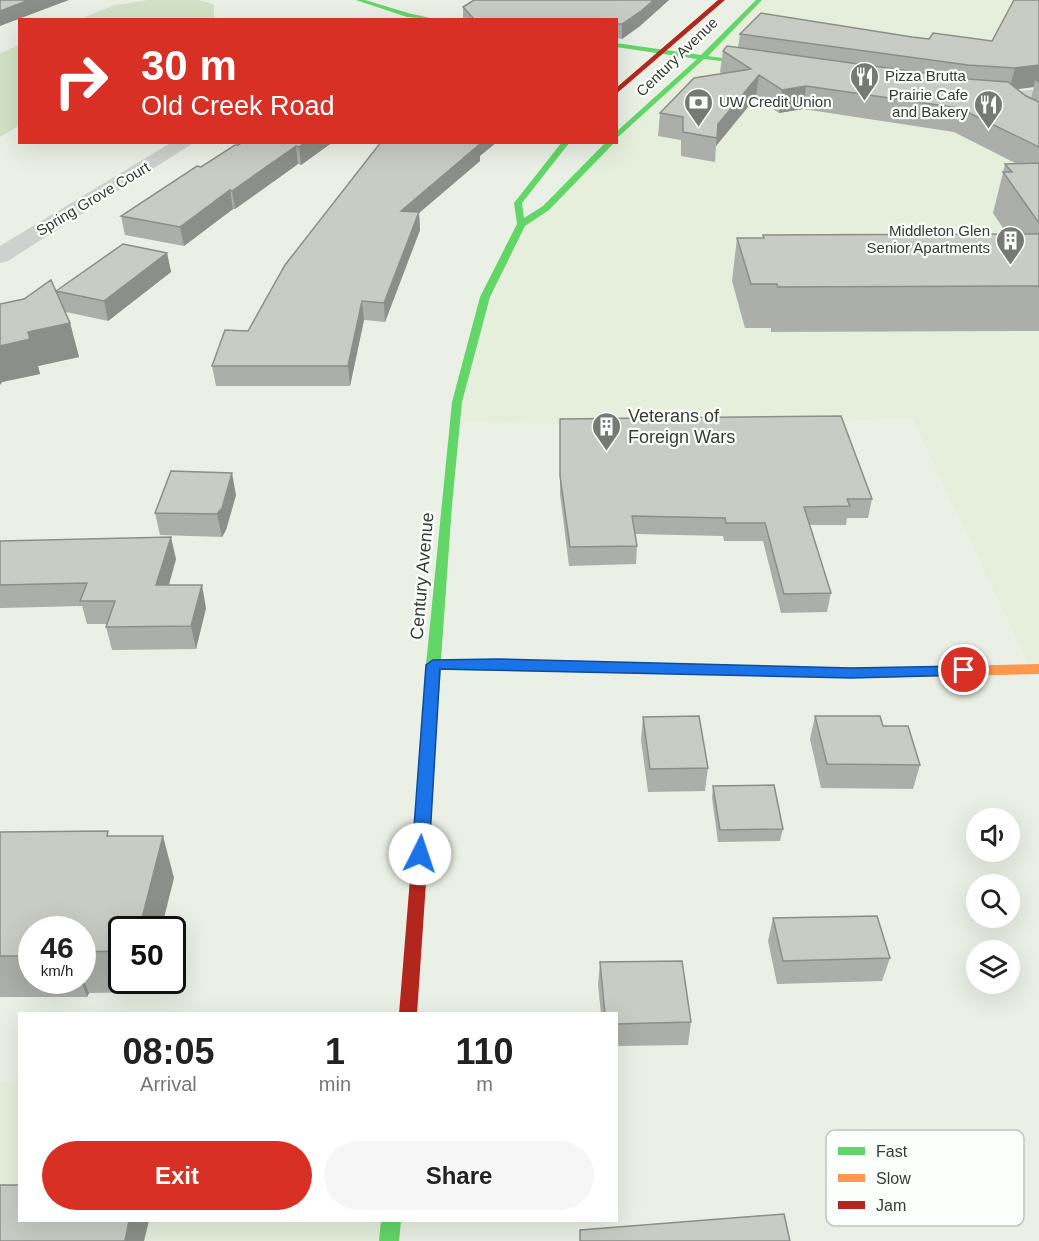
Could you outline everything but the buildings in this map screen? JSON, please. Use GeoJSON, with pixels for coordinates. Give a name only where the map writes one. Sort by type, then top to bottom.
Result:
{"type":"FeatureCollection","features":[{"type":"Feature","properties":{"kind":"main road"},"geometry":{"type":"LineString","coordinates":[[359,0],[402,17]]}},
{"type":"Feature","properties":{"kind":"main road","name":"Century Avenue"},"geometry":{"type":"LineString","coordinates":[[618,90],[722,0]]}},
{"type":"Feature","properties":{"kind":"main road","name":"Century Avenue"},"geometry":{"type":"LineString","coordinates":[[618,135],[703,57],[759,0]]}},
{"type":"Feature","properties":{"kind":"main road"},"geometry":{"type":"LineString","coordinates":[[618,45],[776,68]]}},
{"type":"Feature","properties":{"kind":"main road","name":"Century Avenue"},"geometry":{"type":"LineString","coordinates":[[408,1012],[447,493],[458,402],[470,347],[485,297],[521,224],[518,203],[564,144]]}},
{"type":"Feature","properties":{"kind":"main road"},"geometry":{"type":"LineString","coordinates":[[521,224],[546,208],[608,144]]}},
{"type":"Feature","properties":{"kind":"main road"},"geometry":{"type":"LineString","coordinates":[[433,665],[498,664],[851,673],[1039,669]]}},
{"type":"Feature","properties":{"kind":"main road"},"geometry":{"type":"LineString","coordinates":[[389,1241],[391,1222]]}},
{"type":"Feature","properties":{"kind":"street"},"geometry":{"type":"LineString","coordinates":[[1009,100],[1039,94]]}},
{"type":"Feature","properties":{"kind":"street","name":"Spring Grove Court"},"geometry":{"type":"LineString","coordinates":[[0,256],[183,144]]}},
{"type":"Feature","properties":{"kind":"shaded area"},"geometry":{"type":"Polygon","coordinates":[[[149,0],[198,0],[214,4],[214,18],[82,18],[115,5],[149,0]]]}},
{"type":"Feature","properties":{"kind":"shaded area"},"geometry":{"type":"Polygon","coordinates":[[[759,0],[1039,0],[1039,669],[1031,669],[912,418],[700,426],[454,422],[512,239],[614,144],[618,144],[618,140],[759,0]]]}},
{"type":"Feature","properties":{"kind":"shaded area"},"geometry":{"type":"Polygon","coordinates":[[[18,45],[18,127],[0,137],[0,53],[18,45]]]}},
{"type":"Feature","properties":{"kind":"shaded area"},"geometry":{"type":"Polygon","coordinates":[[[0,1083],[18,1083],[18,1222],[392,1222],[391,1241],[0,1241],[0,1083]]]}},
{"type":"Feature","properties":{"kind":"traffic: fast"},"geometry":{"type":"LineString","coordinates":[[359,0],[424,18]]}},
{"type":"Feature","properties":{"kind":"traffic: fast"},"geometry":{"type":"LineString","coordinates":[[618,135],[703,57],[759,0]]}},
{"type":"Feature","properties":{"kind":"traffic: fast"},"geometry":{"type":"LineString","coordinates":[[618,45],[765,66]]}},
{"type":"Feature","properties":{"kind":"traffic: fast"},"geometry":{"type":"LineString","coordinates":[[521,224],[518,203],[564,144]]}},
{"type":"Feature","properties":{"kind":"traffic: fast"},"geometry":{"type":"LineString","coordinates":[[431,707],[446,505],[457,402],[485,297],[521,224],[546,208],[609,144]]}},
{"type":"Feature","properties":{"kind":"traffic: fast"},"geometry":{"type":"LineString","coordinates":[[433,665],[870,673]]}},
{"type":"Feature","properties":{"kind":"traffic: fast"},"geometry":{"type":"LineString","coordinates":[[389,1241],[391,1222]]}},
{"type":"Feature","properties":{"kind":"traffic: slow"},"geometry":{"type":"LineString","coordinates":[[870,673],[1039,669]]}},
{"type":"Feature","properties":{"kind":"traffic: jam"},"geometry":{"type":"LineString","coordinates":[[618,90],[722,0]]}},
{"type":"Feature","properties":{"kind":"traffic: jam"},"geometry":{"type":"LineString","coordinates":[[408,1012],[431,707]]}},
{"type":"Feature","properties":{"kind":"place","name":"Pizza Brutta"},"geometry":{"type":"Point","coordinates":[864,102]}},
{"type":"Feature","properties":{"kind":"place","name":"UW Credit Union"},"geometry":{"type":"Point","coordinates":[698,128]}},
{"type":"Feature","properties":{"kind":"place","name":"Prairie Cafe and Bakery"},"geometry":{"type":"Point","coordinates":[989,130]}},
{"type":"Feature","properties":{"kind":"place","name":"Middleton Glen Senior Apartments"},"geometry":{"type":"Point","coordinates":[1011,266]}},
{"type":"Feature","properties":{"kind":"place","name":"Veterans of Foreign Wars"},"geometry":{"type":"Point","coordinates":[607,452]}},
{"type":"Feature","properties":{"kind":"route"},"geometry":{"type":"LineString","coordinates":[[420,854],[433,665],[498,664],[851,673],[964,670]]}}]}
